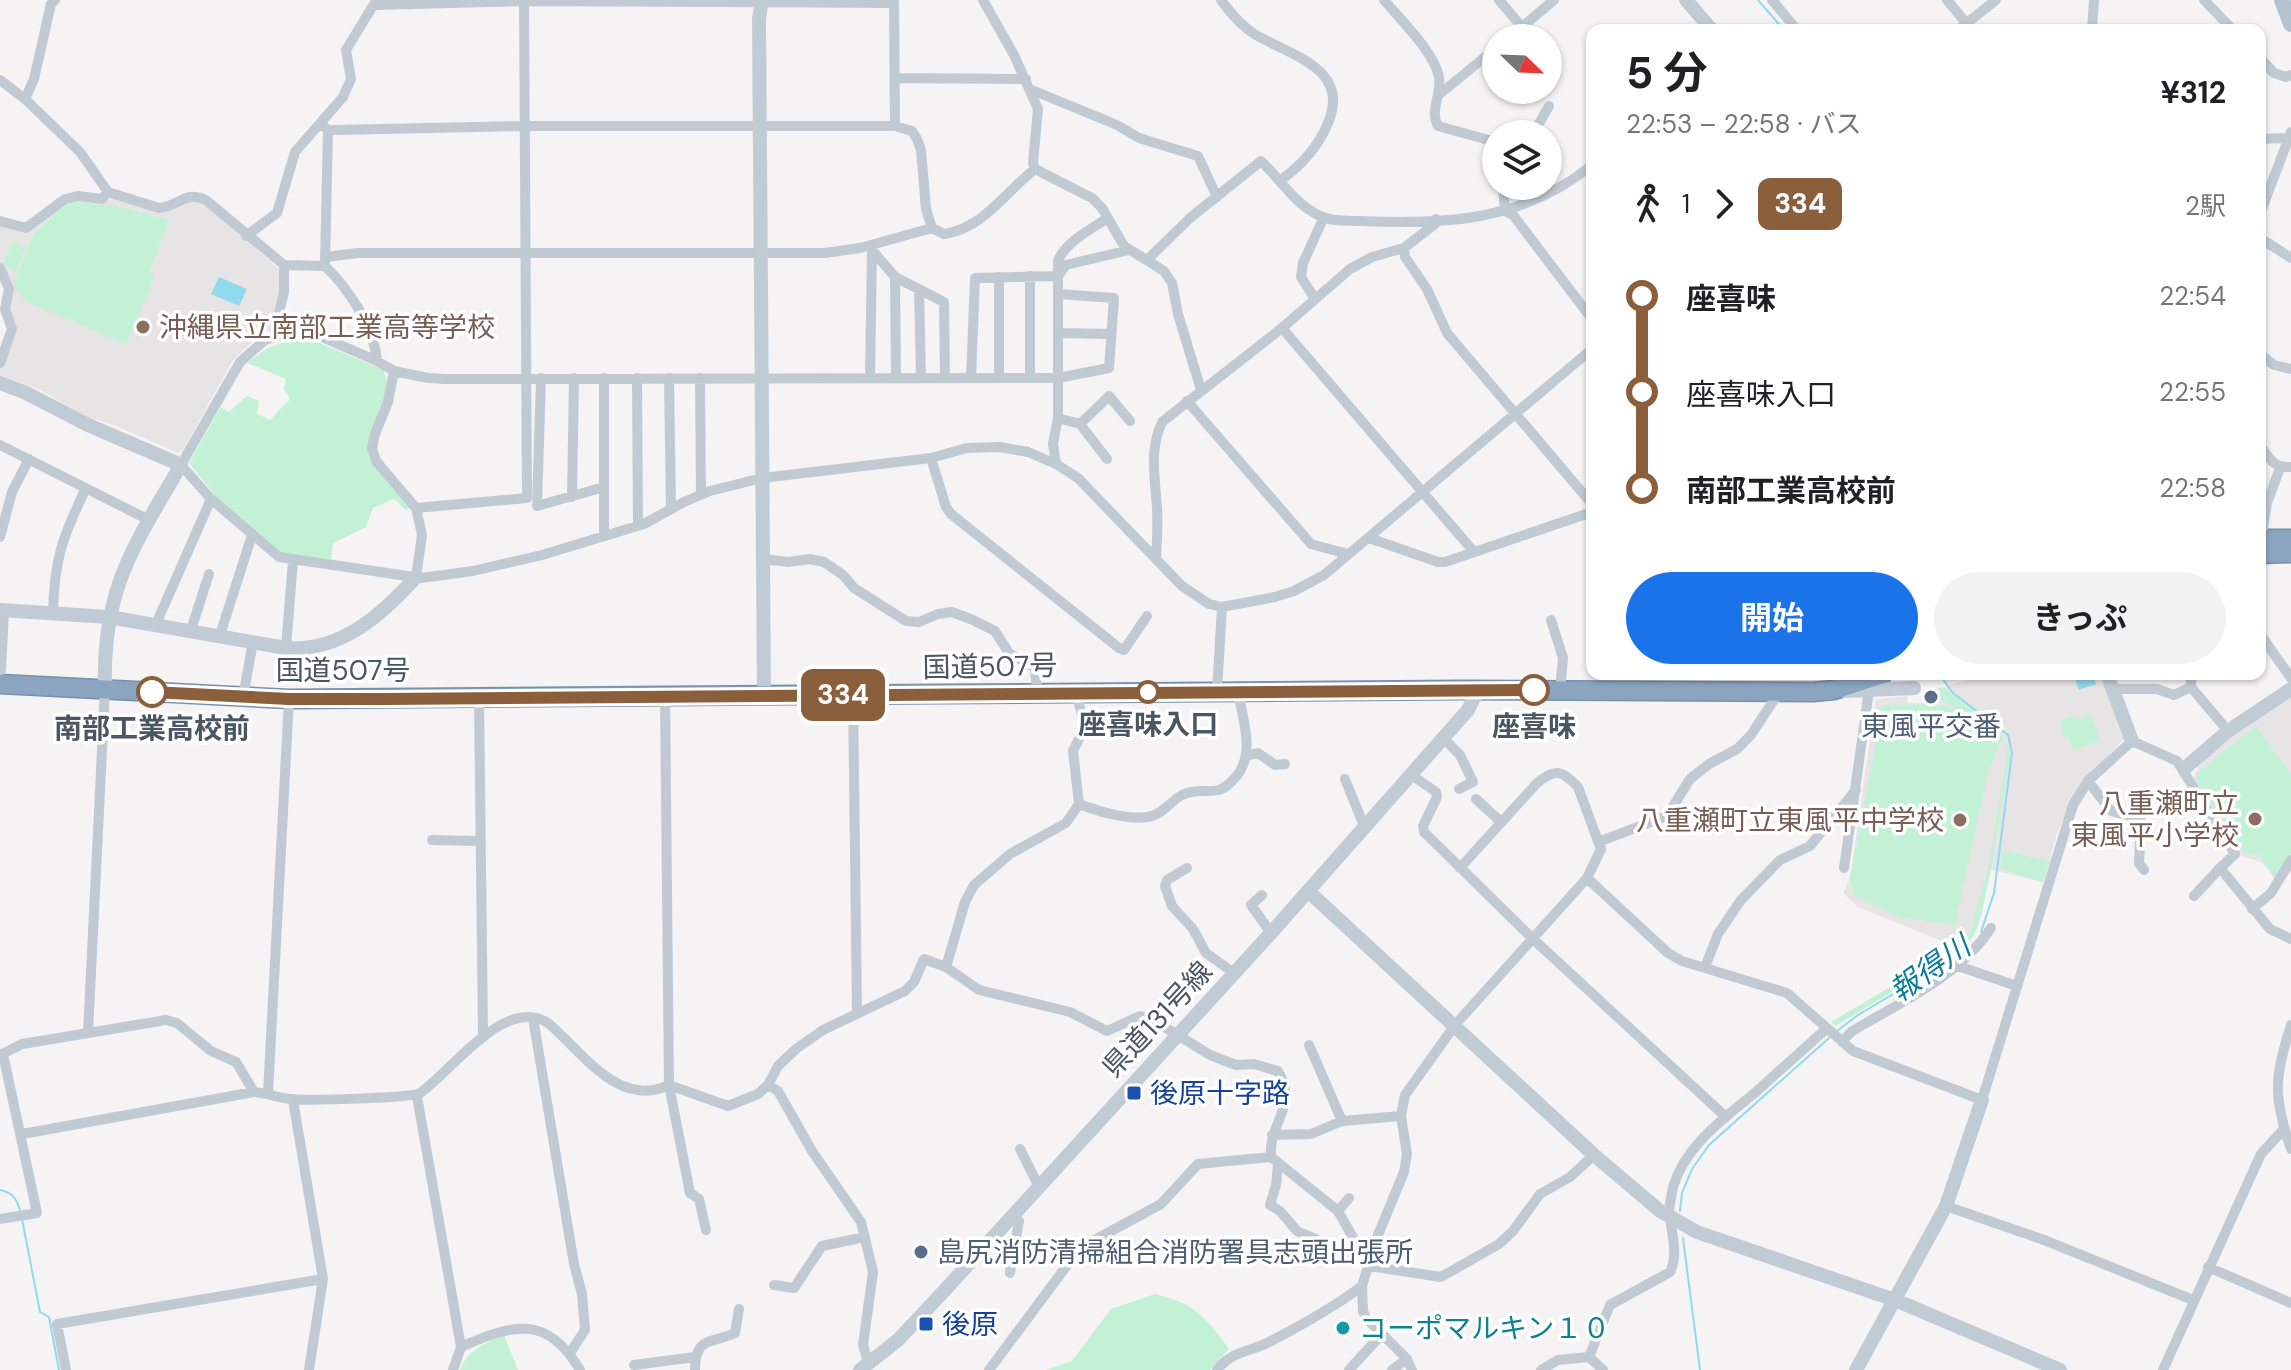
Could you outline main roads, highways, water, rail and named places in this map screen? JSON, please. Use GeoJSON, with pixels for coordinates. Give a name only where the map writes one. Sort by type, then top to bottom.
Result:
{"type":"FeatureCollection","features":[{"type":"Feature","properties":{"kind":"highway"},"geometry":{"type":"LineString","coordinates":[[2266,543],[2291,539]]}},
{"type":"Feature","properties":{"kind":"highway"},"geometry":{"type":"LineString","coordinates":[[2266,546],[2291,553]]}},
{"type":"Feature","properties":{"kind":"highway","name":"国道507号"},"geometry":{"type":"LineString","coordinates":[[0,684],[289,699],[1478,690],[1779,692],[1834,690],[1875,680]]}},
{"type":"Feature","properties":{"kind":"main road"},"geometry":{"type":"LineString","coordinates":[[2282,0],[2291,24]]}},
{"type":"Feature","properties":{"kind":"water"},"geometry":{"type":"Polygon","coordinates":[[[219,277],[247,289],[239,306],[211,294],[219,277]]]}},
{"type":"Feature","properties":{"kind":"water"},"geometry":{"type":"Polygon","coordinates":[[[2075,680],[2094,680],[2096,684],[2079,690],[2075,680]]]}},
{"type":"Feature","properties":{"kind":"waterway","name":"報得川"},"geometry":{"type":"LineString","coordinates":[[1758,0],[1779,24]]}},
{"type":"Feature","properties":{"kind":"waterway","name":"報得川"},"geometry":{"type":"LineString","coordinates":[[1943,680],[1953,693],[2008,735],[2012,753],[1994,893],[1981,932]]}},
{"type":"Feature","properties":{"kind":"waterway","name":"報得川"},"geometry":{"type":"LineString","coordinates":[[1837,1031],[1858,1015],[1964,952]]}},
{"type":"Feature","properties":{"kind":"waterway","name":"報得川"},"geometry":{"type":"LineString","coordinates":[[1680,1211],[1682,1193],[1692,1169],[1709,1145],[1829,1038]]}},
{"type":"Feature","properties":{"kind":"waterway"},"geometry":{"type":"LineString","coordinates":[[0,1190],[14,1198],[21,1213]]}},
{"type":"Feature","properties":{"kind":"waterway"},"geometry":{"type":"LineString","coordinates":[[22,1219],[40,1312],[49,1317],[59,1370]]}},
{"type":"Feature","properties":{"kind":"waterway","name":"報得川"},"geometry":{"type":"LineString","coordinates":[[1683,1238],[1700,1370]]}},
{"type":"Feature","properties":{"kind":"place","name":"沖縄県立南部工業高等学校"},"geometry":{"type":"Point","coordinates":[143,327]}},
{"type":"Feature","properties":{"kind":"place","name":"座喜味"},"geometry":{"type":"Point","coordinates":[1534,690]}},
{"type":"Feature","properties":{"kind":"place","name":"南部工業高校前"},"geometry":{"type":"Point","coordinates":[152,692]}},
{"type":"Feature","properties":{"kind":"place","name":"座喜味入口"},"geometry":{"type":"Point","coordinates":[1148,692]}},
{"type":"Feature","properties":{"kind":"place","name":"東風平交番"},"geometry":{"type":"Point","coordinates":[1931,697]}},
{"type":"Feature","properties":{"kind":"place","name":"八重瀬町立 東風平小学校"},"geometry":{"type":"Point","coordinates":[2255,819]}},
{"type":"Feature","properties":{"kind":"place","name":"八重瀬町立東風平中学校"},"geometry":{"type":"Point","coordinates":[1960,820]}},
{"type":"Feature","properties":{"kind":"place","name":"後原十字路"},"geometry":{"type":"Point","coordinates":[1134,1093]}},
{"type":"Feature","properties":{"kind":"place","name":"島尻消防清掃組合消防署具志頭出張所"},"geometry":{"type":"Point","coordinates":[921,1252]}},
{"type":"Feature","properties":{"kind":"place","name":"後原"},"geometry":{"type":"Point","coordinates":[926,1324]}},
{"type":"Feature","properties":{"kind":"place","name":"コーポマルキン１０"},"geometry":{"type":"Point","coordinates":[1343,1328]}}]}
